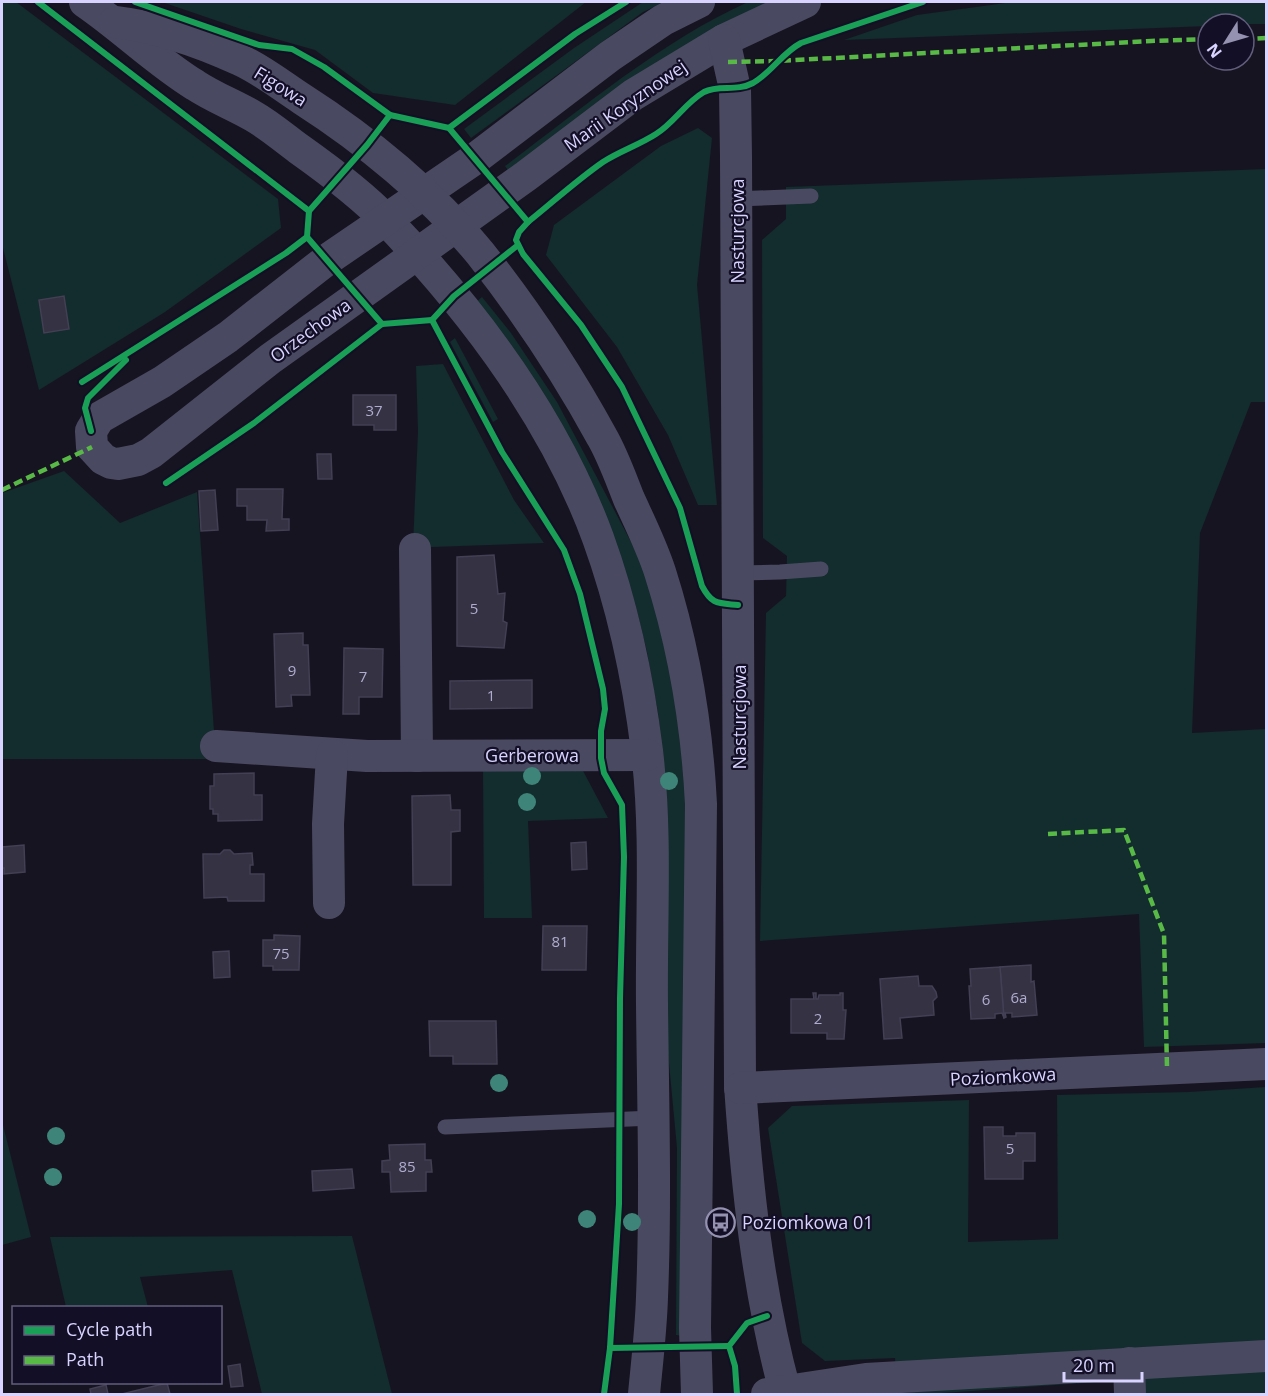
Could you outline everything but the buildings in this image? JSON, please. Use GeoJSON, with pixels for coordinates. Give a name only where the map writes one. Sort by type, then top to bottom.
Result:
{"type":"FeatureCollection","features":[{"type":"Feature","properties":{"kind":"street","name":"Figowa"},"geometry":{"type":"LineString","coordinates":[[85,2],[115,22],[137,44],[196,86],[257,118],[339,178],[385,219],[488,340],[523,392],[566,467],[597,535],[619,606],[639,689],[647,755],[652,831],[652,1298],[644,1395]]}},
{"type":"Feature","properties":{"kind":"street"},"geometry":{"type":"LineString","coordinates":[[385,219],[476,158],[610,56],[663,20],[699,2]]}},
{"type":"Feature","properties":{"kind":"street","name":"Marii Koryznowej"},"geometry":{"type":"LineString","coordinates":[[455,226],[526,176],[633,95],[724,40],[805,2]]}},
{"type":"Feature","properties":{"kind":"street","name":"Figowa"},"geometry":{"type":"LineString","coordinates":[[115,22],[136,24],[182,37],[242,61],[344,126],[424,194],[480,253],[538,332],[603,438],[659,568],[674,616],[699,754],[701,804],[695,1328],[697,1395]]}},
{"type":"Feature","properties":{"kind":"street","name":"Nasturcjowa"},"geometry":{"type":"LineString","coordinates":[[724,40],[735,89],[740,1088],[760,1277],[774,1350],[776,1393]]}},
{"type":"Feature","properties":{"kind":"street","name":"Orzechowa"},"geometry":{"type":"LineString","coordinates":[[385,219],[328,259],[228,337],[162,382],[99,418],[91,431],[92,447],[103,459],[118,464],[138,460],[151,453],[270,359],[455,226]]}},
{"type":"Feature","properties":{"kind":"street"},"geometry":{"type":"LineString","coordinates":[[415,549],[417,756]]}},
{"type":"Feature","properties":{"kind":"street","name":"Gerberowa"},"geometry":{"type":"LineString","coordinates":[[216,746],[332,754],[417,756],[647,755]]}},
{"type":"Feature","properties":{"kind":"street"},"geometry":{"type":"LineString","coordinates":[[329,903],[328,824],[332,754]]}},
{"type":"Feature","properties":{"kind":"street","name":"Poziomkowa"},"geometry":{"type":"LineString","coordinates":[[740,1088],[1266,1064]]}},
{"type":"Feature","properties":{"kind":"street"},"geometry":{"type":"LineString","coordinates":[[776,1393],[867,1379],[1266,1356]]}},
{"type":"Feature","properties":{"kind":"street"},"geometry":{"type":"LineString","coordinates":[[1129,1363],[1130,1395]]}},
{"type":"Feature","properties":{"kind":"lane"},"geometry":{"type":"LineString","coordinates":[[736,199],[811,196]]}},
{"type":"Feature","properties":{"kind":"lane"},"geometry":{"type":"LineString","coordinates":[[738,573],[780,573],[821,568]]}},
{"type":"Feature","properties":{"kind":"lane"},"geometry":{"type":"LineString","coordinates":[[445,1127],[653,1118]]}},
{"type":"Feature","properties":{"kind":"green space"},"geometry":{"type":"Polygon","coordinates":[[[2,2],[16,2],[278,199],[281,228],[165,312],[39,390],[2,244],[2,2]]]}},
{"type":"Feature","properties":{"kind":"green space"},"geometry":{"type":"Polygon","coordinates":[[[162,2],[586,2],[455,105],[373,93],[315,50],[241,29],[162,2]]]}},
{"type":"Feature","properties":{"kind":"green space"},"geometry":{"type":"Polygon","coordinates":[[[643,2],[664,2],[643,12],[471,138],[464,129],[574,48],[643,2]]]}},
{"type":"Feature","properties":{"kind":"green space"},"geometry":{"type":"Polygon","coordinates":[[[748,2],[769,2],[699,37],[510,173],[505,166],[654,56],[716,18],[748,2]]]}},
{"type":"Feature","properties":{"kind":"green space"},"geometry":{"type":"Polygon","coordinates":[[[1013,2],[1266,2],[1266,24],[1256,24],[1256,12],[1196,12],[1196,26],[844,40],[917,15],[1013,2]]]}},
{"type":"Feature","properties":{"kind":"green space"},"geometry":{"type":"Polygon","coordinates":[[[698,128],[712,138],[697,285],[717,505],[698,505],[668,435],[617,347],[546,255],[554,225],[661,146],[698,128]]]}},
{"type":"Feature","properties":{"kind":"green space"},"geometry":{"type":"Polygon","coordinates":[[[1266,169],[1266,402],[1251,402],[1200,533],[1192,733],[1266,729],[1266,1043],[1144,1047],[1139,914],[760,941],[766,613],[786,596],[787,556],[763,538],[762,240],[786,219],[786,187],[1266,169]]]}},
{"type":"Feature","properties":{"kind":"green space"},"geometry":{"type":"Polygon","coordinates":[[[482,297],[511,333],[557,402],[648,574],[679,701],[688,775],[683,1336],[676,1335],[677,1148],[665,1021],[666,787],[658,713],[647,652],[635,603],[476,302],[482,297]]]}},
{"type":"Feature","properties":{"kind":"green space"},"geometry":{"type":"Polygon","coordinates":[[[455,338],[498,419],[493,422],[450,342],[455,338]]]}},
{"type":"Feature","properties":{"kind":"green space"},"geometry":{"type":"Polygon","coordinates":[[[443,364],[514,500],[544,543],[432,547],[413,545],[418,431],[416,366],[443,364]]]}},
{"type":"Feature","properties":{"kind":"green space"},"geometry":{"type":"Polygon","coordinates":[[[64,471],[120,523],[197,492],[216,759],[2,759],[2,493],[64,471]]]}},
{"type":"Feature","properties":{"kind":"green space"},"geometry":{"type":"Polygon","coordinates":[[[581,767],[608,818],[528,821],[532,918],[484,918],[483,769],[581,767]]]}},
{"type":"Feature","properties":{"kind":"green space"},"geometry":{"type":"Polygon","coordinates":[[[1266,1087],[1266,1394],[1142,1394],[1141,1379],[928,1394],[898,1394],[895,1358],[825,1361],[802,1343],[768,1128],[792,1106],[969,1100],[968,1242],[1058,1239],[1057,1095],[1189,1092],[1266,1087]]]}},
{"type":"Feature","properties":{"kind":"green space"},"geometry":{"type":"Polygon","coordinates":[[[2,1121],[31,1237],[2,1245],[2,1121]]]}},
{"type":"Feature","properties":{"kind":"green space"},"geometry":{"type":"Polygon","coordinates":[[[352,1236],[392,1394],[262,1394],[232,1270],[140,1277],[148,1306],[66,1306],[50,1237],[352,1236]]]}},
{"type":"Feature","properties":{"kind":"marked path"},"geometry":{"type":"LineString","coordinates":[[1256,38],[1266,38]]}},
{"type":"Feature","properties":{"kind":"marked path"},"geometry":{"type":"LineString","coordinates":[[728,62],[1196,39]]}},
{"type":"Feature","properties":{"kind":"marked path"},"geometry":{"type":"LineString","coordinates":[[2,490],[92,447]]}},
{"type":"Feature","properties":{"kind":"marked path"},"geometry":{"type":"LineString","coordinates":[[1048,834],[1124,830],[1164,934],[1167,1068]]}},
{"type":"Feature","properties":{"kind":"cycle path"},"geometry":{"type":"LineString","coordinates":[[38,2],[309,211],[307,237],[382,324]]}},
{"type":"Feature","properties":{"kind":"cycle path"},"geometry":{"type":"LineString","coordinates":[[135,2],[259,45],[292,49],[324,67],[390,115],[449,128],[528,222]]}},
{"type":"Feature","properties":{"kind":"cycle path"},"geometry":{"type":"LineString","coordinates":[[449,128],[575,34],[626,2]]}},
{"type":"Feature","properties":{"kind":"cycle path"},"geometry":{"type":"LineString","coordinates":[[738,605],[716,602],[709,597],[702,586],[680,508],[622,387],[581,325],[523,254],[516,240],[519,232],[528,222],[584,176],[609,158],[650,138],[704,92],[716,88],[747,86],[760,79],[788,52],[801,43],[923,2]]}},
{"type":"Feature","properties":{"kind":"cycle path"},"geometry":{"type":"LineString","coordinates":[[309,211],[390,115]]}},
{"type":"Feature","properties":{"kind":"cycle path"},"geometry":{"type":"LineString","coordinates":[[82,382],[286,253],[307,237]]}},
{"type":"Feature","properties":{"kind":"cycle path"},"geometry":{"type":"LineString","coordinates":[[432,320],[454,296],[518,245]]}},
{"type":"Feature","properties":{"kind":"cycle path"},"geometry":{"type":"LineString","coordinates":[[166,483],[254,423],[382,324],[432,320],[502,452],[564,550],[580,594],[603,689],[605,709],[601,731],[601,758],[604,773],[622,805],[624,857],[620,998],[619,1204],[610,1348],[604,1394]]}},
{"type":"Feature","properties":{"kind":"cycle path"},"geometry":{"type":"LineString","coordinates":[[91,431],[85,408],[88,398],[126,360]]}},
{"type":"Feature","properties":{"kind":"cycle path"},"geometry":{"type":"LineString","coordinates":[[737,1394],[735,1366],[729,1346],[747,1323],[767,1316]]}},
{"type":"Feature","properties":{"kind":"cycle path"},"geometry":{"type":"LineString","coordinates":[[610,1348],[729,1346]]}},
{"type":"Feature","properties":{"kind":"place","name":"Poziomkowa 01"},"geometry":{"type":"Point","coordinates":[721,1222]}}]}
